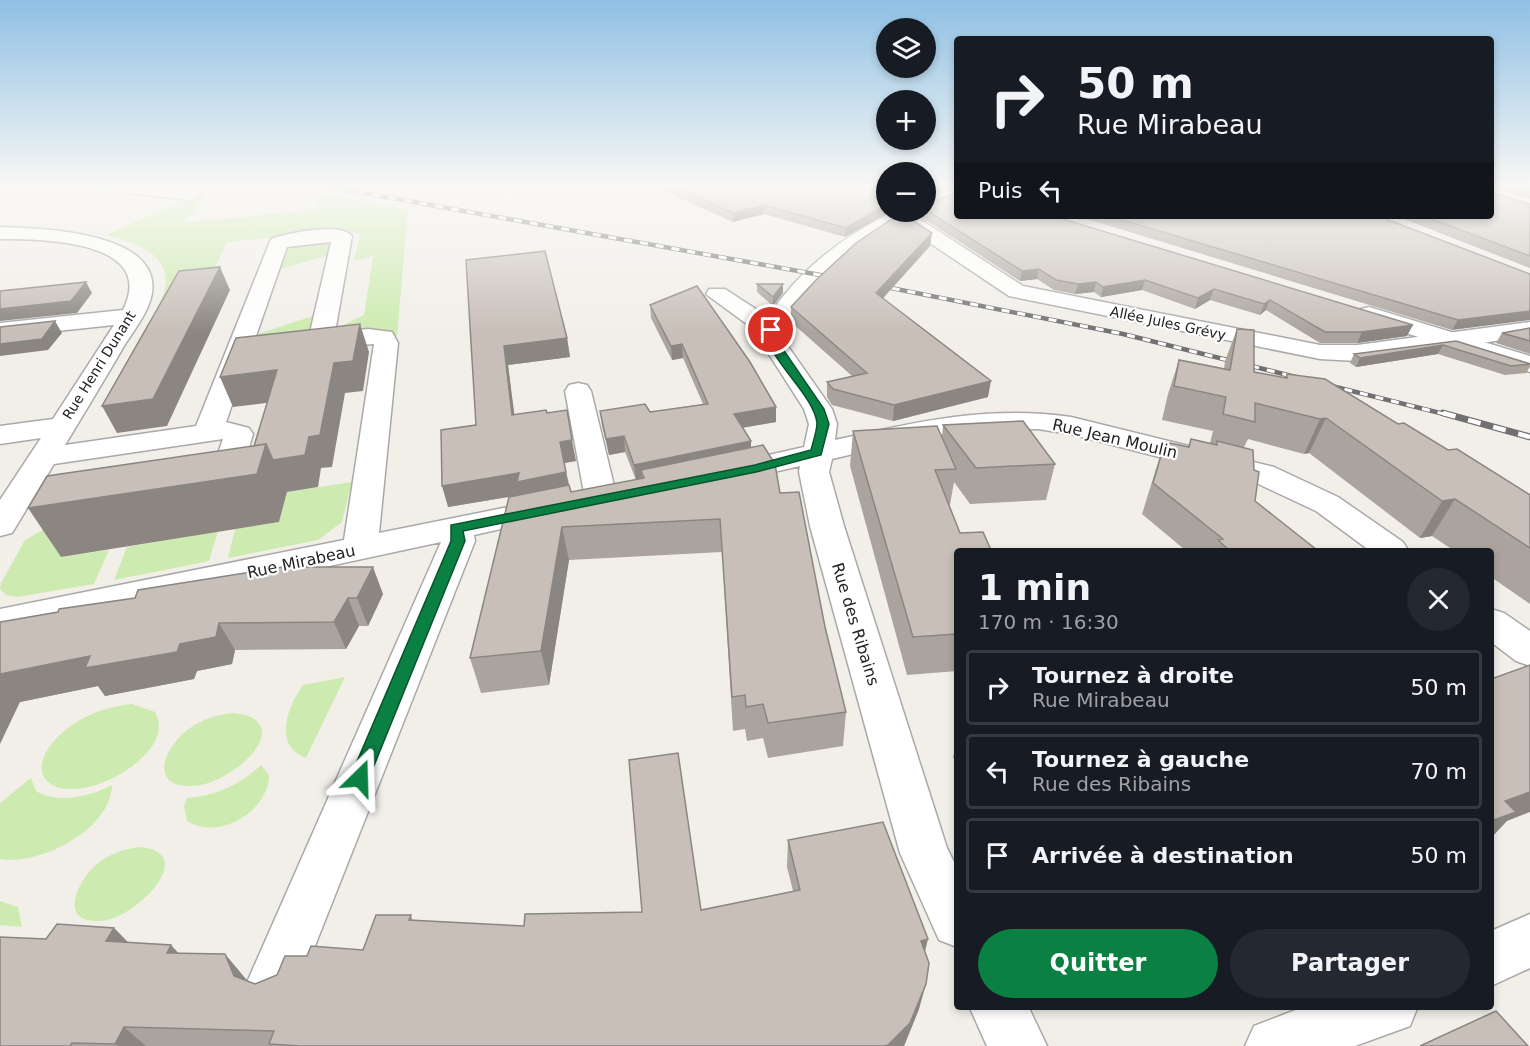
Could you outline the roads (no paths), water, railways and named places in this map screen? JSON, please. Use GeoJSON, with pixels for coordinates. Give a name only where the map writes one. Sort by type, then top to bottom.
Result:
{"type":"FeatureCollection","features":[{"type":"Feature","properties":{"kind":"street","name":"Rue Henri Dunant"},"geometry":{"type":"LineString","coordinates":[[1,523],[131,316],[141,291],[137,270],[121,255],[93,243],[71,237],[32,235]]}},
{"type":"Feature","properties":{"kind":"street"},"geometry":{"type":"LineString","coordinates":[[717,294],[771,330],[784,310],[822,270],[866,235]]}},
{"type":"Feature","properties":{"kind":"street","name":"Allée Jules Grévy"},"geometry":{"type":"LineString","coordinates":[[935,235],[1000,283],[1017,291],[1320,352],[1358,353],[1458,341],[1530,329]]}},
{"type":"Feature","properties":{"kind":"street"},"geometry":{"type":"LineString","coordinates":[[208,433],[278,243],[288,239],[342,236],[310,342],[368,336],[382,337],[386,343],[360,548]]}},
{"type":"Feature","properties":{"kind":"street"},"geometry":{"type":"LineString","coordinates":[[1344,307],[1530,364]]}},
{"type":"Feature","properties":{"kind":"street"},"geometry":{"type":"LineString","coordinates":[[0,330],[131,316]]}},
{"type":"Feature","properties":{"kind":"street","name":"Rue des Ribains"},"geometry":{"type":"LineString","coordinates":[[771,330],[773,342],[818,409],[823,424],[814,472],[827,526],[924,853],[954,916]]}},
{"type":"Feature","properties":{"kind":"street"},"geometry":{"type":"LineString","coordinates":[[237,350],[268,346]]}},
{"type":"Feature","properties":{"kind":"street"},"geometry":{"type":"LineString","coordinates":[[578,391],[601,498]]}},
{"type":"Feature","properties":{"kind":"street","name":"Rue Jean Moulin"},"geometry":{"type":"LineString","coordinates":[[817,453],[929,427],[964,423],[1012,420],[1071,426],[1263,474],[1327,504],[1388,548]]}},
{"type":"Feature","properties":{"kind":"street"},"geometry":{"type":"LineString","coordinates":[[0,435],[62,426]]}},
{"type":"Feature","properties":{"kind":"street"},"geometry":{"type":"LineString","coordinates":[[42,457],[228,430],[239,434],[228,472],[213,484],[188,489]]}},
{"type":"Feature","properties":{"kind":"street"},"geometry":{"type":"LineString","coordinates":[[700,479],[817,453]]}},
{"type":"Feature","properties":{"kind":"street","name":"Rue Mirabeau"},"geometry":{"type":"LineString","coordinates":[[0,623],[634,492]]}},
{"type":"Feature","properties":{"kind":"street"},"geometry":{"type":"LineString","coordinates":[[1,523],[37,515]]}},
{"type":"Feature","properties":{"kind":"street"},"geometry":{"type":"LineString","coordinates":[[275,980],[458,541],[456,528]]}},
{"type":"Feature","properties":{"kind":"street"},"geometry":{"type":"LineString","coordinates":[[1494,625],[1530,651]]}},
{"type":"Feature","properties":{"kind":"street"},"geometry":{"type":"LineString","coordinates":[[1494,958],[1530,940]]}},
{"type":"Feature","properties":{"kind":"street"},"geometry":{"type":"LineString","coordinates":[[999,1010],[1018,1046]]}},
{"type":"Feature","properties":{"kind":"street"},"geometry":{"type":"LineString","coordinates":[[1274,1046],[1378,1010]]}},
{"type":"Feature","properties":{"kind":"railway"},"geometry":{"type":"LineString","coordinates":[[597,235],[837,278]]}},
{"type":"Feature","properties":{"kind":"railway"},"geometry":{"type":"LineString","coordinates":[[876,285],[1123,334],[1448,415]]}},
{"type":"Feature","properties":{"kind":"railway"},"geometry":{"type":"LineString","coordinates":[[1443,413],[1530,437]]}}]}
